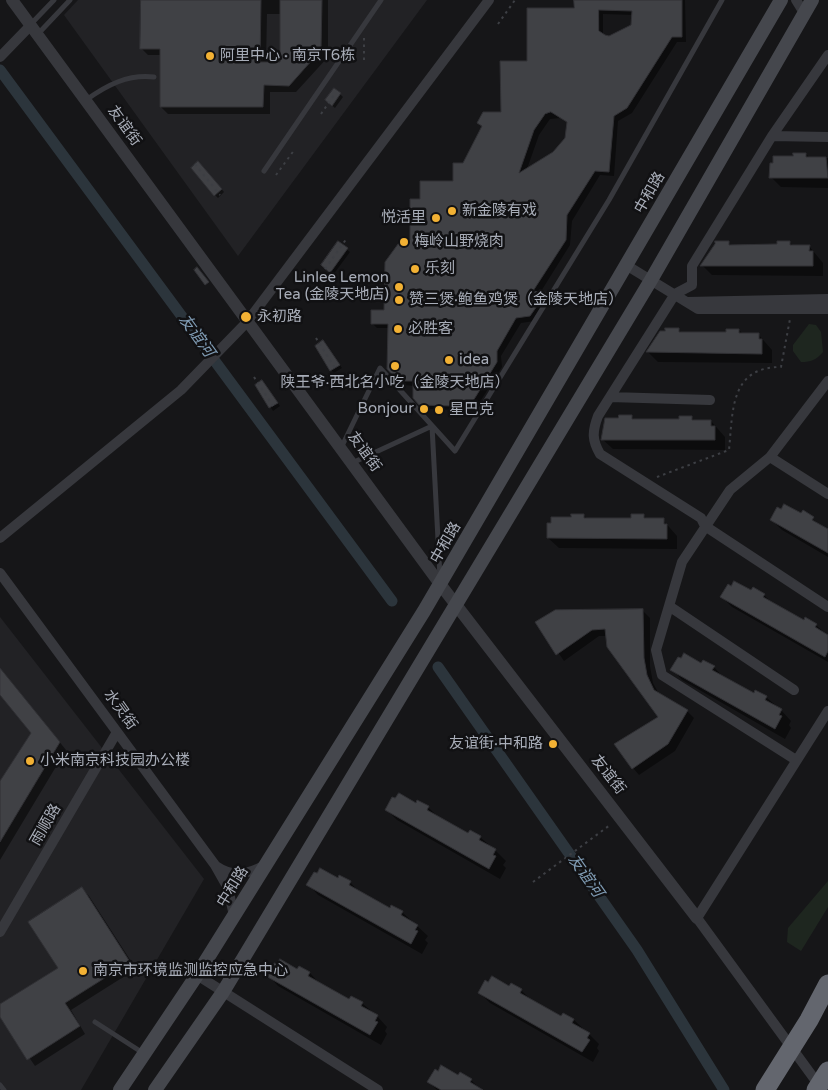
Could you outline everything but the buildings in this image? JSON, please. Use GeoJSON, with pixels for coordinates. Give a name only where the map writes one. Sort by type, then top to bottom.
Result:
{"type":"FeatureCollection","features":[{"type":"Feature","properties":{"kind":"highway"},"geometry":{"type":"LineString","coordinates":[[765,1090],[809,1020],[828,984]]}},
{"type":"Feature","properties":{"kind":"highway"},"geometry":{"type":"LineString","coordinates":[[816,1090],[828,1070]]}},
{"type":"Feature","properties":{"kind":"main road","name":"中和路"},"geometry":{"type":"LineString","coordinates":[[120,1090],[197,975],[440,584],[781,0]]}},
{"type":"Feature","properties":{"kind":"main road"},"geometry":{"type":"LineString","coordinates":[[155,1090],[223,992],[455,603],[651,280],[812,0]]}},
{"type":"Feature","properties":{"kind":"street","name":"友谊街"},"geometry":{"type":"LineString","coordinates":[[12,0],[440,584],[698,918]]}},
{"type":"Feature","properties":{"kind":"street"},"geometry":{"type":"LineString","coordinates":[[0,538],[181,390],[247,322],[489,0]]}},
{"type":"Feature","properties":{"kind":"street"},"geometry":{"type":"LineString","coordinates":[[796,0],[804,14]]}},
{"type":"Feature","properties":{"kind":"street"},"geometry":{"type":"LineString","coordinates":[[3,54],[33,31]]}},
{"type":"Feature","properties":{"kind":"street"},"geometry":{"type":"LineString","coordinates":[[828,55],[772,136],[692,266],[692,285],[675,294],[610,396],[598,416],[593,430],[594,442],[600,454],[701,518],[705,526],[828,607]]}},
{"type":"Feature","properties":{"kind":"street"},"geometry":{"type":"LineString","coordinates":[[772,136],[828,137]]}},
{"type":"Feature","properties":{"kind":"street"},"geometry":{"type":"LineString","coordinates":[[626,265],[698,309],[828,309]]}},
{"type":"Feature","properties":{"kind":"street"},"geometry":{"type":"LineString","coordinates":[[688,302],[828,299]]}},
{"type":"Feature","properties":{"kind":"street"},"geometry":{"type":"LineString","coordinates":[[796,760],[662,675],[656,650],[682,562],[705,526],[730,490],[770,457],[828,382]]}},
{"type":"Feature","properties":{"kind":"street"},"geometry":{"type":"LineString","coordinates":[[610,396],[710,400]]}},
{"type":"Feature","properties":{"kind":"street"},"geometry":{"type":"LineString","coordinates":[[770,457],[828,494]]}},
{"type":"Feature","properties":{"kind":"street","name":"水灵街"},"geometry":{"type":"LineString","coordinates":[[0,573],[215,865],[228,888],[234,916]]}},
{"type":"Feature","properties":{"kind":"street"},"geometry":{"type":"LineString","coordinates":[[669,606],[794,690]]}},
{"type":"Feature","properties":{"kind":"street"},"geometry":{"type":"LineString","coordinates":[[822,1090],[698,918],[828,712]]}},
{"type":"Feature","properties":{"kind":"street","name":"雨顺路"},"geometry":{"type":"LineString","coordinates":[[0,932],[117,732]]}},
{"type":"Feature","properties":{"kind":"street"},"geometry":{"type":"LineString","coordinates":[[215,865],[235,874],[250,873],[266,864]]}},
{"type":"Feature","properties":{"kind":"street"},"geometry":{"type":"LineString","coordinates":[[197,975],[378,1090]]}},
{"type":"Feature","properties":{"kind":"lane"},"geometry":{"type":"LineString","coordinates":[[33,31],[54,0]]}},
{"type":"Feature","properties":{"kind":"lane"},"geometry":{"type":"LineString","coordinates":[[33,31],[70,0]]}},
{"type":"Feature","properties":{"kind":"lane"},"geometry":{"type":"LineString","coordinates":[[264,171],[381,0]]}},
{"type":"Feature","properties":{"kind":"lane"},"geometry":{"type":"LineString","coordinates":[[340,448],[380,368],[455,452],[609,200],[722,0]]}},
{"type":"Feature","properties":{"kind":"lane"},"geometry":{"type":"LineString","coordinates":[[85,101],[99,90],[123,80],[140,75],[154,77]]}},
{"type":"Feature","properties":{"kind":"lane"},"geometry":{"type":"LineString","coordinates":[[352,464],[432,426],[440,584]]}},
{"type":"Feature","properties":{"kind":"lane"},"geometry":{"type":"LineString","coordinates":[[95,1022],[144,1054]]}},
{"type":"Feature","properties":{"kind":"lane"},"geometry":{"type":"LineString","coordinates":[[0,1085],[4,1090]]}},
{"type":"Feature","properties":{"kind":"path"},"geometry":{"type":"LineString","coordinates":[[498,24],[515,0]]}},
{"type":"Feature","properties":{"kind":"path"},"geometry":{"type":"LineString","coordinates":[[364,60],[366,39]]}},
{"type":"Feature","properties":{"kind":"path"},"geometry":{"type":"LineString","coordinates":[[321,114],[334,95]]}},
{"type":"Feature","properties":{"kind":"path"},"geometry":{"type":"LineString","coordinates":[[276,175],[295,149]]}},
{"type":"Feature","properties":{"kind":"path"},"geometry":{"type":"LineString","coordinates":[[195,164],[220,195]]}},
{"type":"Feature","properties":{"kind":"path"},"geometry":{"type":"LineString","coordinates":[[325,269],[347,238]]}},
{"type":"Feature","properties":{"kind":"path"},"geometry":{"type":"LineString","coordinates":[[646,483],[665,473],[729,450],[735,398],[744,379],[764,367],[781,367],[788,325],[793,309]]}},
{"type":"Feature","properties":{"kind":"path"},"geometry":{"type":"LineString","coordinates":[[316,338],[335,368]]}},
{"type":"Feature","properties":{"kind":"path"},"geometry":{"type":"LineString","coordinates":[[254,377],[273,406]]}},
{"type":"Feature","properties":{"kind":"path"},"geometry":{"type":"LineString","coordinates":[[533,882],[620,817]]}},
{"type":"Feature","properties":{"kind":"shaded area"},"geometry":{"type":"Polygon","coordinates":[[[78,0],[427,0],[238,256],[64,15],[78,0]]]}},
{"type":"Feature","properties":{"kind":"shaded area"},"geometry":{"type":"Polygon","coordinates":[[[809,324],[816,325],[821,332],[823,352],[813,360],[801,362],[793,351],[793,345],[809,324]]]}},
{"type":"Feature","properties":{"kind":"shaded area"},"geometry":{"type":"Polygon","coordinates":[[[0,617],[204,879],[81,1090],[0,1090],[0,617]]]}},
{"type":"Feature","properties":{"kind":"shaded area"},"geometry":{"type":"Polygon","coordinates":[[[828,881],[828,907],[801,951],[787,942],[788,928],[828,881]]]}},
{"type":"Feature","properties":{"kind":"waterway","name":"友谊河"},"geometry":{"type":"LineString","coordinates":[[0,70],[392,601]]}},
{"type":"Feature","properties":{"kind":"waterway","name":"友谊河"},"geometry":{"type":"LineString","coordinates":[[438,667],[637,950],[724,1090]]}},
{"type":"Feature","properties":{"kind":"place","name":"阿里中心 · 南京T6栋"},"geometry":{"type":"Point","coordinates":[210,56]}},
{"type":"Feature","properties":{"kind":"place","name":"新金陵有戏"},"geometry":{"type":"Point","coordinates":[452,211]}},
{"type":"Feature","properties":{"kind":"place","name":"悦活里"},"geometry":{"type":"Point","coordinates":[436,218]}},
{"type":"Feature","properties":{"kind":"place","name":"梅岭山野烧肉"},"geometry":{"type":"Point","coordinates":[404,242]}},
{"type":"Feature","properties":{"kind":"place","name":"乐刻"},"geometry":{"type":"Point","coordinates":[415,269]}},
{"type":"Feature","properties":{"kind":"place","name":"Linlee Lemon Tea (金陵天地店)"},"geometry":{"type":"Point","coordinates":[399,287]}},
{"type":"Feature","properties":{"kind":"place","name":"赞三煲·鲍鱼鸡煲（金陵天地店）"},"geometry":{"type":"Point","coordinates":[399,300]}},
{"type":"Feature","properties":{"kind":"place","name":"永初路"},"geometry":{"type":"Point","coordinates":[246,317]}},
{"type":"Feature","properties":{"kind":"place","name":"必胜客"},"geometry":{"type":"Point","coordinates":[398,329]}},
{"type":"Feature","properties":{"kind":"place","name":"idea"},"geometry":{"type":"Point","coordinates":[449,360]}},
{"type":"Feature","properties":{"kind":"place","name":"陕王爷·西北名小吃（金陵天地店）"},"geometry":{"type":"Point","coordinates":[395,366]}},
{"type":"Feature","properties":{"kind":"place","name":"Bonjour"},"geometry":{"type":"Point","coordinates":[424,409]}},
{"type":"Feature","properties":{"kind":"place","name":"星巴克"},"geometry":{"type":"Point","coordinates":[439,410]}},
{"type":"Feature","properties":{"kind":"place","name":"友谊街·中和路"},"geometry":{"type":"Point","coordinates":[553,744]}},
{"type":"Feature","properties":{"kind":"place","name":"小米南京科技园办公楼"},"geometry":{"type":"Point","coordinates":[30,761]}},
{"type":"Feature","properties":{"kind":"place","name":"南京市环境监测监控应急中心"},"geometry":{"type":"Point","coordinates":[83,971]}}]}
